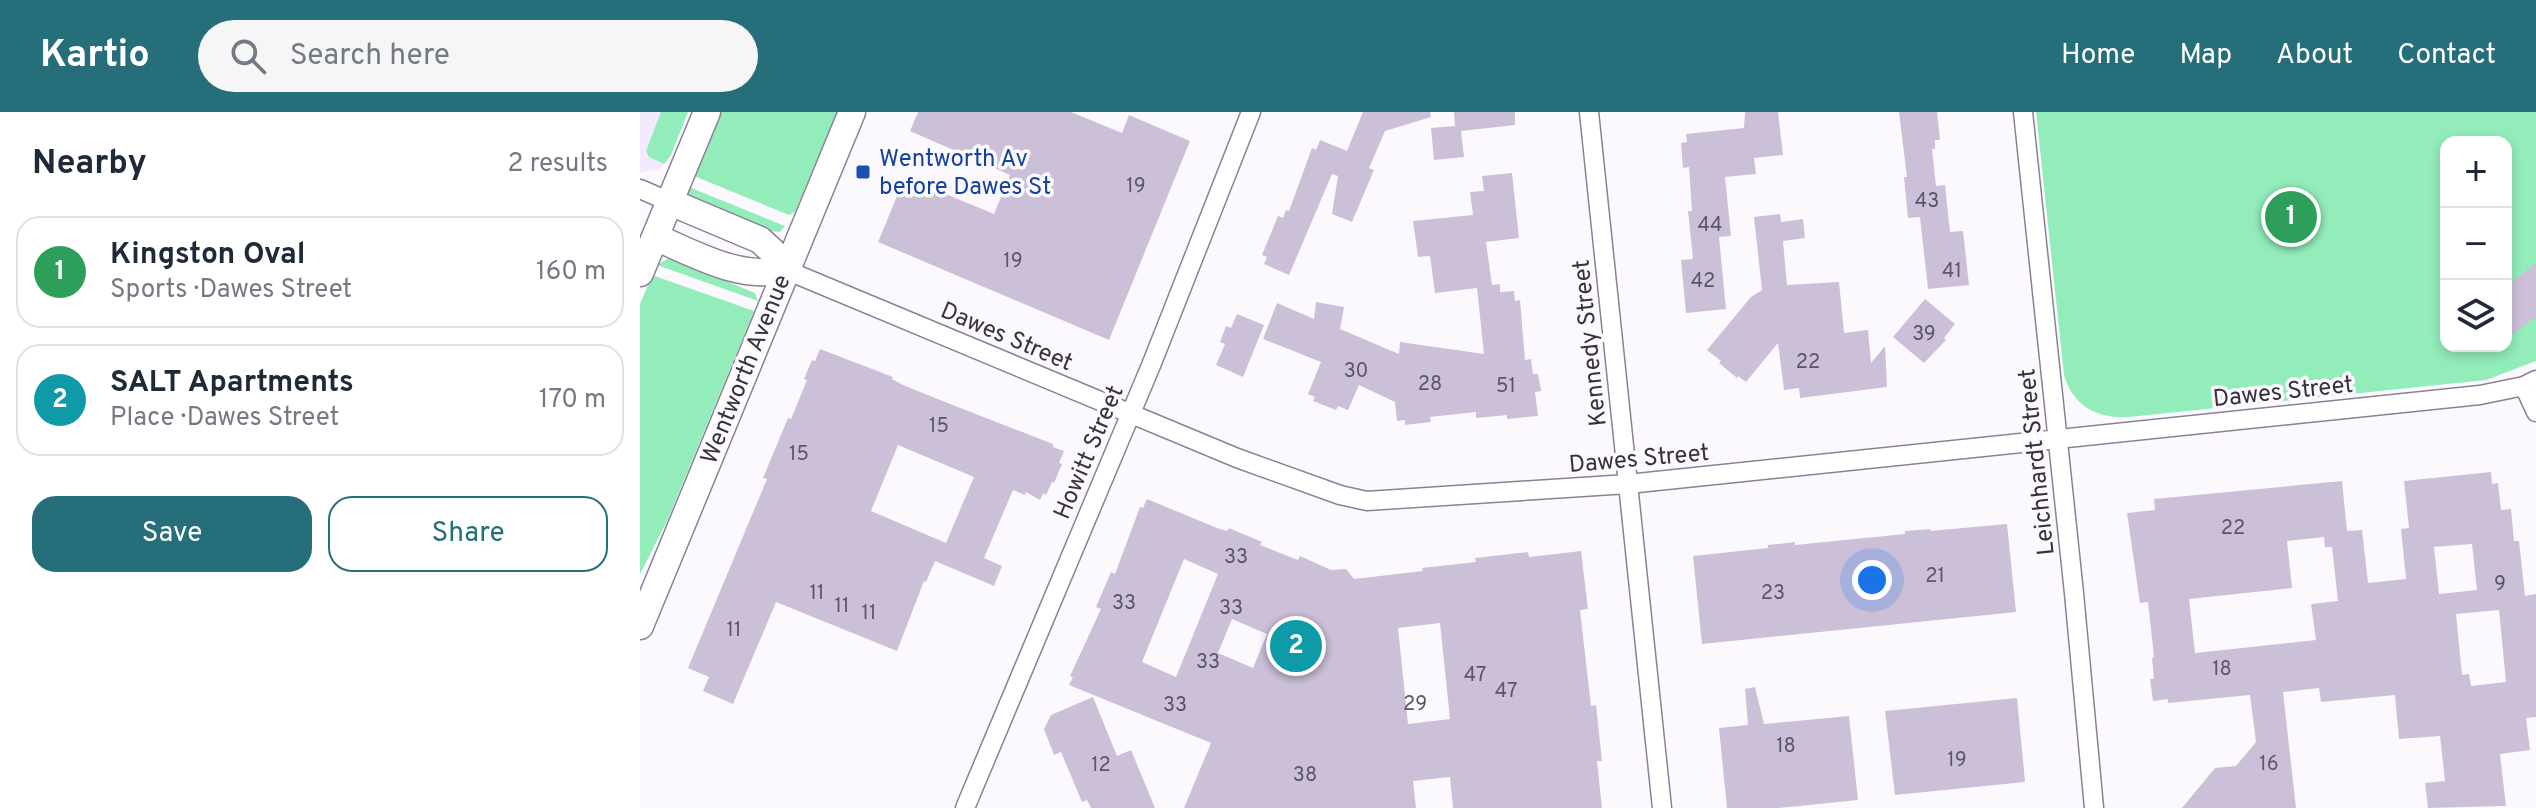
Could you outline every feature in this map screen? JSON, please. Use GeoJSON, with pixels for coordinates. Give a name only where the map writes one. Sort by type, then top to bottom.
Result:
{"type":"FeatureCollection","features":[{"type":"Feature","properties":{"kind":"main road"},"geometry":{"type":"LineString","coordinates":[[640,273],[648,234],[670,202],[707,112]]}},
{"type":"Feature","properties":{"kind":"main road","name":"Wentworth Avenue"},"geometry":{"type":"LineString","coordinates":[[640,626],[852,112]]}},
{"type":"Feature","properties":{"kind":"main road"},"geometry":{"type":"LineString","coordinates":[[648,234],[743,272],[786,270],[760,240],[670,202]]}},
{"type":"Feature","properties":{"kind":"street","name":"Howitt Street"},"geometry":{"type":"LineString","coordinates":[[965,808],[1130,413],[1251,112]]}},
{"type":"Feature","properties":{"kind":"street","name":"Kennedy Street"},"geometry":{"type":"LineString","coordinates":[[1589,112],[1662,808]]}},
{"type":"Feature","properties":{"kind":"street","name":"Leichhardt Street"},"geometry":{"type":"LineString","coordinates":[[2023,112],[2094,808]]}},
{"type":"Feature","properties":{"kind":"street"},"geometry":{"type":"LineString","coordinates":[[640,189],[670,202]]}},
{"type":"Feature","properties":{"kind":"street","name":"Dawes Street"},"geometry":{"type":"LineString","coordinates":[[786,270],[1237,458],[1340,495],[1367,501],[1628,484],[2480,395],[2530,383]]}},
{"type":"Feature","properties":{"kind":"street"},"geometry":{"type":"LineString","coordinates":[[2530,383],[2536,412]]}},
{"type":"Feature","properties":{"kind":"shaded area"},"geometry":{"type":"Polygon","coordinates":[[[640,112],[688,112],[667,161],[659,169],[640,173],[640,112]]]}},
{"type":"Feature","properties":{"kind":"green space"},"geometry":{"type":"Polygon","coordinates":[[[661,112],[688,112],[671,155],[664,164],[649,157],[646,151],[661,112]]]}},
{"type":"Feature","properties":{"kind":"green space"},"geometry":{"type":"Polygon","coordinates":[[[721,112],[837,112],[795,212],[789,215],[694,176],[721,112]]]}},
{"type":"Feature","properties":{"kind":"green space"},"geometry":{"type":"Polygon","coordinates":[[[2036,112],[2536,112],[2536,361],[2486,380],[2129,417],[2097,413],[2080,402],[2064,375],[2036,112]]]}},
{"type":"Feature","properties":{"kind":"green space"},"geometry":{"type":"Polygon","coordinates":[[[689,187],[785,226],[780,232],[770,231],[689,197],[689,187]]]}},
{"type":"Feature","properties":{"kind":"green space"},"geometry":{"type":"Polygon","coordinates":[[[669,258],[755,293],[758,301],[657,265],[669,258]]]}},
{"type":"Feature","properties":{"kind":"green space"},"geometry":{"type":"Polygon","coordinates":[[[652,275],[754,311],[667,521],[640,574],[640,304],[652,275]]]}},
{"type":"Feature","properties":{"kind":"building"},"geometry":{"type":"Polygon","coordinates":[[[918,112],[1071,112],[1122,133],[1129,115],[1190,141],[1109,340],[878,242],[905,177],[994,214],[1010,175],[910,131],[918,112]]]}},
{"type":"Feature","properties":{"kind":"building"},"geometry":{"type":"Polygon","coordinates":[[[1363,112],[1430,112],[1431,117],[1385,131],[1369,168],[1374,170],[1352,222],[1332,214],[1338,176],[1332,174],[1289,275],[1264,264],[1267,257],[1262,255],[1278,216],[1283,218],[1286,210],[1289,211],[1312,148],[1316,150],[1320,140],[1347,151],[1363,112]]]}},
{"type":"Feature","properties":{"kind":"building"},"geometry":{"type":"Polygon","coordinates":[[[1454,112],[1515,112],[1515,125],[1461,131],[1464,157],[1434,160],[1431,128],[1455,126],[1454,112]]]}},
{"type":"Feature","properties":{"kind":"building"},"geometry":{"type":"Polygon","coordinates":[[[1745,112],[1778,112],[1783,155],[1754,158],[1756,174],[1725,177],[1731,236],[1719,237],[1726,309],[1686,313],[1681,260],[1693,259],[1688,211],[1692,211],[1689,167],[1683,168],[1681,143],[1687,142],[1686,134],[1744,128],[1745,112]]]}},
{"type":"Feature","properties":{"kind":"building"},"geometry":{"type":"Polygon","coordinates":[[[1899,112],[1937,112],[1940,140],[1935,140],[1935,149],[1932,149],[1936,186],[1945,185],[1950,232],[1963,231],[1969,285],[1928,289],[1920,217],[1908,218],[1904,177],[1907,177],[1899,112]]]}},
{"type":"Feature","properties":{"kind":"building"},"geometry":{"type":"Polygon","coordinates":[[[1512,173],[1519,238],[1486,242],[1492,285],[1500,284],[1500,292],[1514,291],[1515,301],[1520,300],[1525,360],[1531,359],[1533,374],[1538,374],[1541,391],[1535,392],[1538,416],[1476,418],[1476,412],[1430,417],[1431,422],[1405,425],[1405,420],[1397,421],[1395,402],[1359,385],[1348,410],[1338,406],[1336,410],[1313,401],[1315,397],[1308,394],[1321,362],[1263,339],[1277,303],[1314,319],[1316,302],[1344,307],[1340,329],[1399,354],[1400,342],[1484,354],[1477,288],[1435,293],[1430,256],[1418,257],[1413,221],[1473,215],[1470,192],[1484,191],[1482,176],[1512,173]]]}},
{"type":"Feature","properties":{"kind":"building"},"geometry":{"type":"Polygon","coordinates":[[[1780,214],[1781,222],[1803,219],[1805,238],[1783,241],[1787,285],[1839,282],[1844,333],[1868,330],[1871,363],[1885,346],[1887,387],[1800,398],[1799,388],[1784,390],[1778,343],[1746,382],[1737,378],[1707,350],[1751,297],[1762,290],[1754,217],[1780,214]]]}},
{"type":"Feature","properties":{"kind":"building"},"geometry":{"type":"Polygon","coordinates":[[[2536,263],[2536,317],[2512,335],[2512,281],[2536,263]]]}},
{"type":"Feature","properties":{"kind":"building"},"geometry":{"type":"Polygon","coordinates":[[[1925,299],[1955,324],[1944,338],[1946,340],[1924,363],[1893,337],[1925,299]]]}},
{"type":"Feature","properties":{"kind":"building"},"geometry":{"type":"Polygon","coordinates":[[[1237,314],[1264,325],[1243,377],[1216,365],[1225,344],[1220,342],[1226,326],[1231,328],[1237,314]]]}},
{"type":"Feature","properties":{"kind":"building"},"geometry":{"type":"Polygon","coordinates":[[[820,349],[893,377],[903,385],[1053,444],[1053,447],[1064,451],[1059,463],[1062,464],[1054,483],[1040,500],[1026,492],[1025,495],[1013,490],[984,558],[1002,566],[994,586],[935,561],[897,651],[776,602],[733,704],[703,691],[709,677],[688,668],[767,479],[763,478],[788,418],[791,419],[812,360],[815,361],[820,349]],[[898,445],[871,511],[946,543],[974,477],[898,445]]]}},
{"type":"Feature","properties":{"kind":"building"},"geometry":{"type":"Polygon","coordinates":[[[2491,472],[2492,484],[2498,483],[2501,510],[2511,509],[2514,541],[2519,541],[2525,596],[2536,594],[2536,717],[2526,718],[2530,750],[2500,754],[2506,806],[2428,808],[2425,783],[2445,781],[2440,736],[2399,739],[2395,695],[2321,702],[2319,688],[2283,692],[2296,808],[2182,808],[2215,768],[2236,766],[2256,742],[2250,695],[2168,703],[2168,699],[2153,701],[2150,679],[2154,679],[2154,657],[2148,602],[2140,603],[2127,513],[2155,510],[2154,499],[2342,481],[2347,531],[2362,530],[2368,583],[2406,579],[2401,529],[2409,528],[2404,481],[2491,472]],[[2324,537],[2287,541],[2292,588],[2189,599],[2195,653],[2316,640],[2311,604],[2338,601],[2332,547],[2325,547],[2324,537]],[[2472,544],[2434,547],[2439,594],[2477,590],[2472,544]],[[2499,610],[2456,614],[2462,675],[2469,674],[2471,686],[2506,682],[2499,610]]]}},
{"type":"Feature","properties":{"kind":"building"},"geometry":{"type":"Polygon","coordinates":[[[1147,499],[1217,528],[1227,531],[1229,528],[1298,560],[1300,556],[1331,570],[1346,569],[1354,579],[1476,562],[1475,558],[1528,552],[1529,557],[1581,551],[1588,609],[1580,610],[1591,706],[1596,705],[1602,761],[1597,761],[1602,808],[1453,808],[1450,777],[1413,781],[1416,808],[1184,808],[1211,743],[1069,685],[1073,677],[1070,676],[1101,609],[1096,607],[1111,572],[1115,574],[1140,507],[1143,508],[1147,499]],[[1184,559],[1142,662],[1176,677],[1218,574],[1184,559]],[[1232,619],[1218,653],[1253,668],[1267,634],[1232,619]],[[1440,623],[1398,628],[1408,724],[1450,719],[1440,623]]]}},
{"type":"Feature","properties":{"kind":"building"},"geometry":{"type":"Polygon","coordinates":[[[2007,524],[2016,612],[1702,644],[1693,556],[1795,542],[1795,545],[1905,534],[1905,531],[2007,524]]]}},
{"type":"Feature","properties":{"kind":"building"},"geometry":{"type":"Polygon","coordinates":[[[1755,687],[1764,724],[1849,716],[1858,800],[1779,808],[1727,808],[1719,728],[1748,725],[1745,689],[1755,687]]]}},
{"type":"Feature","properties":{"kind":"building"},"geometry":{"type":"Polygon","coordinates":[[[1093,697],[1117,756],[1131,750],[1155,808],[1091,808],[1087,800],[1082,802],[1061,752],[1054,755],[1044,729],[1051,715],[1093,697]]]}},
{"type":"Feature","properties":{"kind":"building"},"geometry":{"type":"Polygon","coordinates":[[[2017,698],[2025,782],[1895,795],[1885,711],[2017,698]]]}},
{"type":"Feature","properties":{"kind":"place","name":"Wentworth Av before Dawes St"},"geometry":{"type":"Point","coordinates":[863,172]}},
{"type":"Feature","properties":{"kind":"place","name":"Kingston Oval"},"geometry":{"type":"Point","coordinates":[2291,217]}},
{"type":"Feature","properties":{"kind":"place","name":"SALT Apartments"},"geometry":{"type":"Point","coordinates":[1296,646]}}]}
